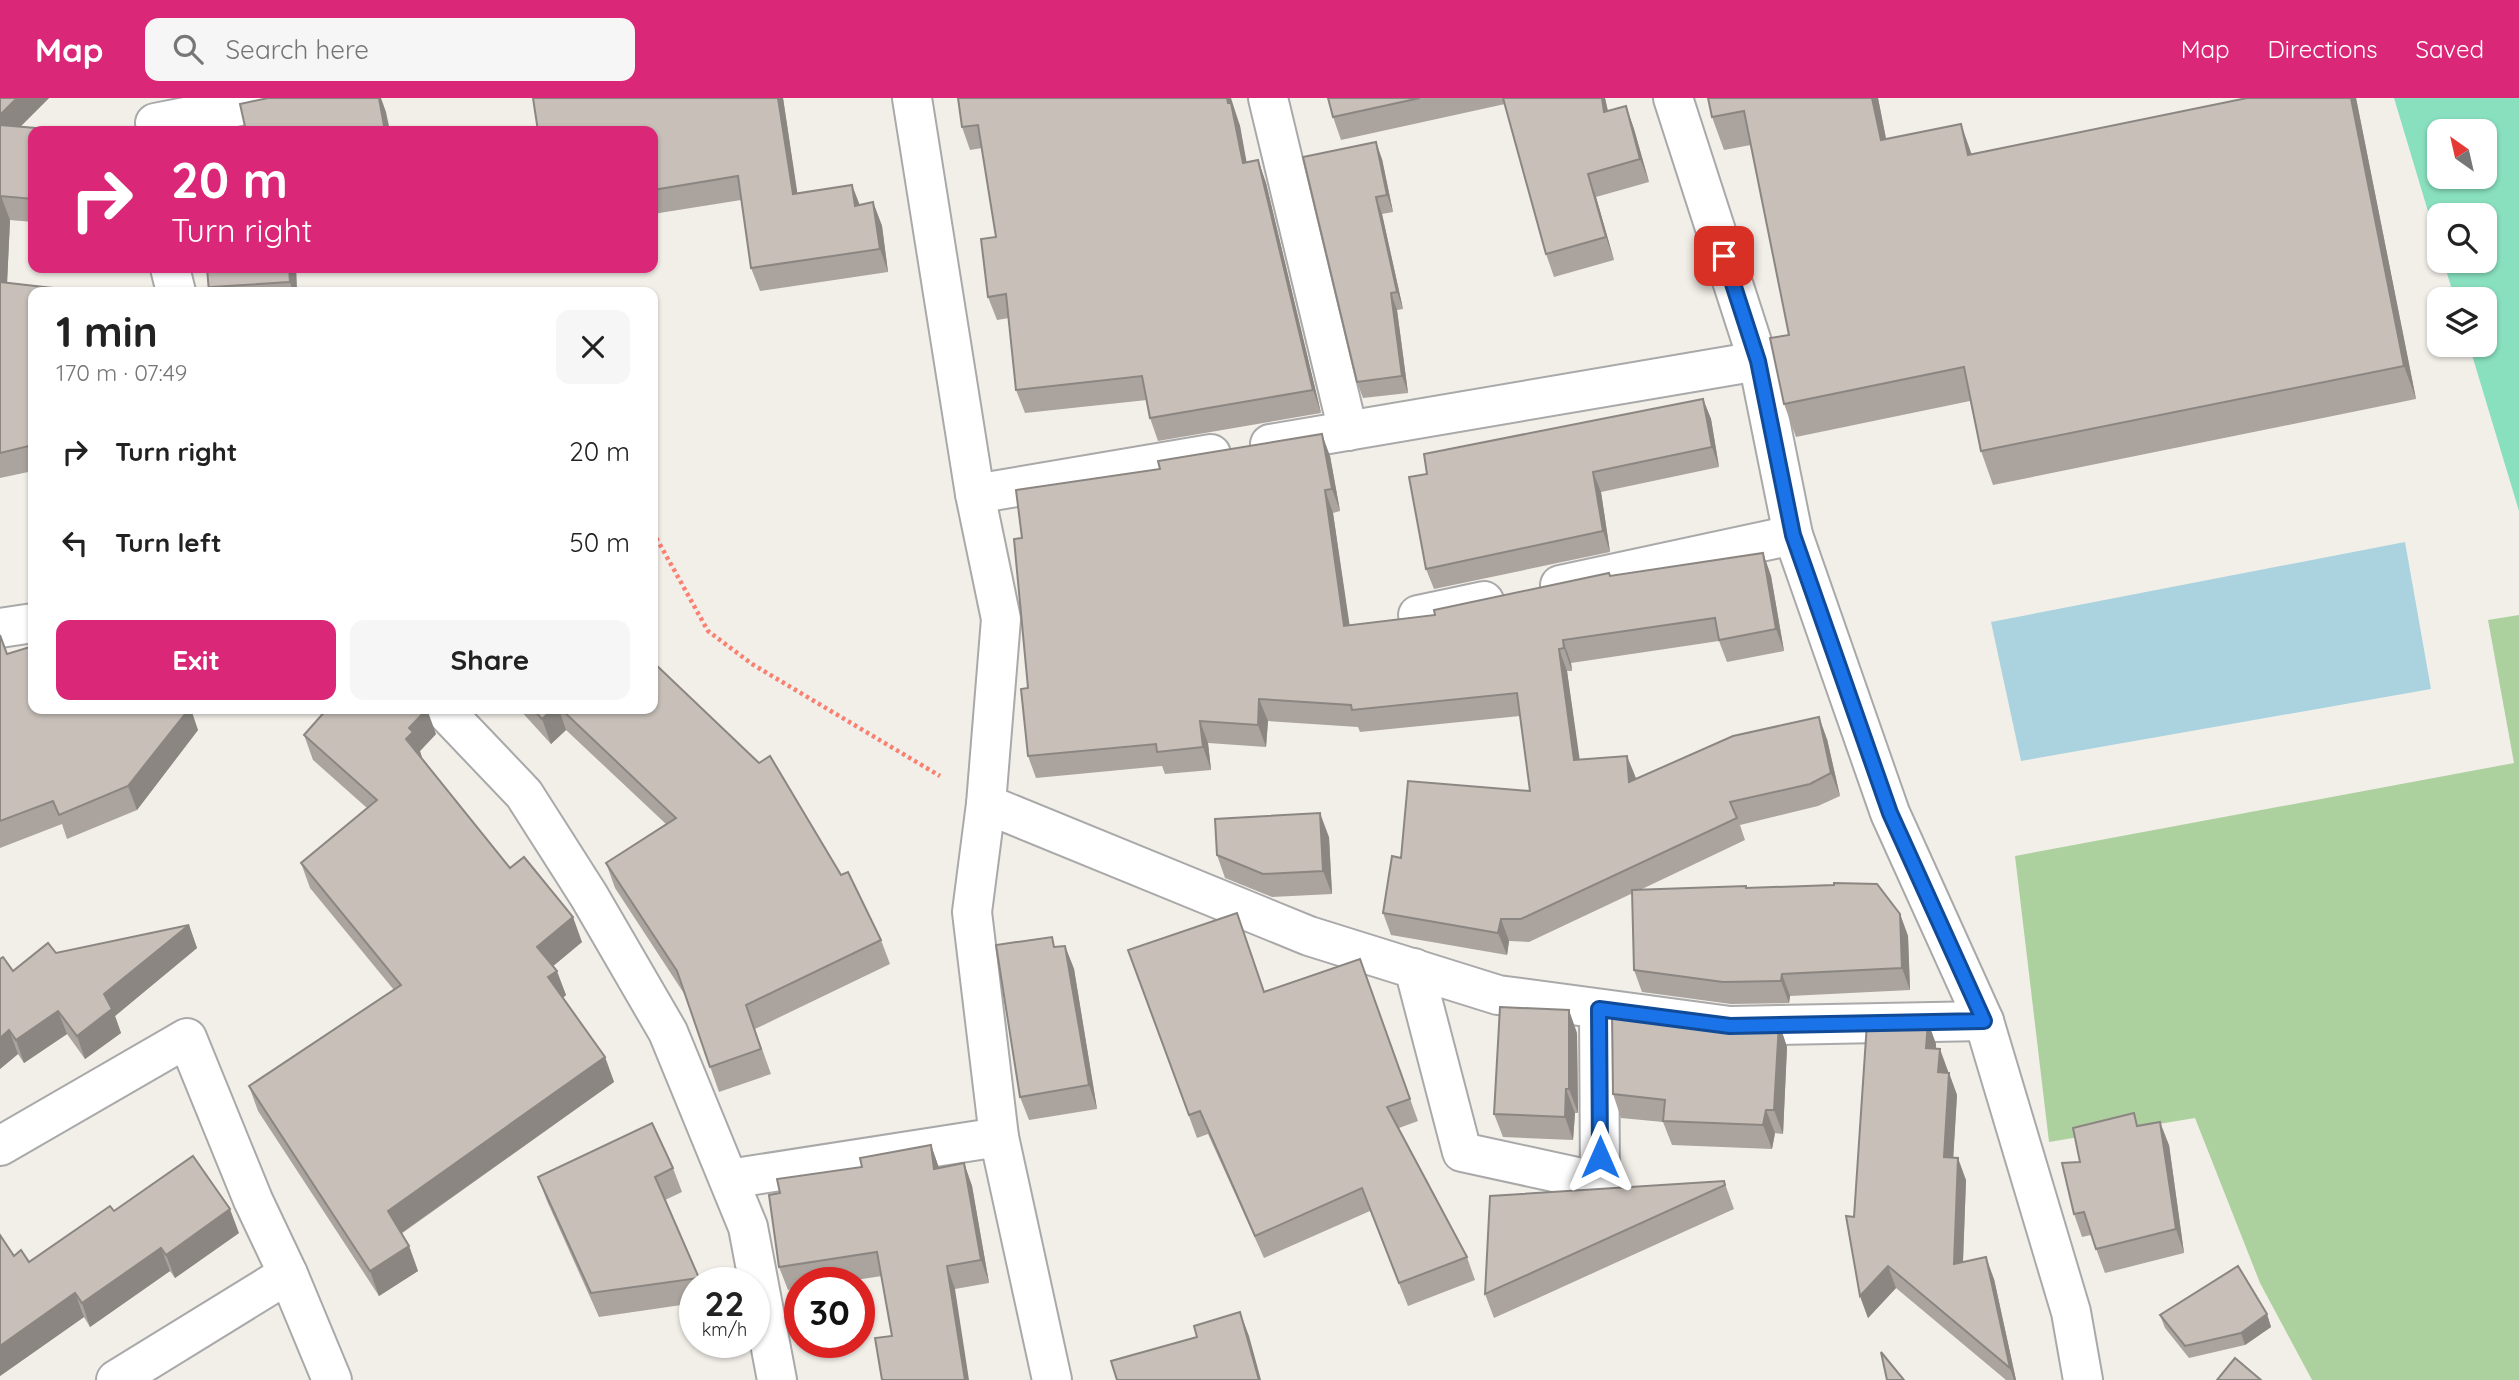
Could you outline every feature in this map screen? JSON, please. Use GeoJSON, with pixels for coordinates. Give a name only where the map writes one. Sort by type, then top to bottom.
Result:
{"type":"FeatureCollection","features":[{"type":"Feature","properties":{"kind":"street"},"geometry":{"type":"LineString","coordinates":[[149,117],[281,98]]}},
{"type":"Feature","properties":{"kind":"street"},"geometry":{"type":"LineString","coordinates":[[912,98],[975,494],[1001,619],[985,804],[972,912],[999,1137],[1052,1380]]}},
{"type":"Feature","properties":{"kind":"street"},"geometry":{"type":"LineString","coordinates":[[1268,98],[1348,431]]}},
{"type":"Feature","properties":{"kind":"street"},"geometry":{"type":"LineString","coordinates":[[1673,98],[1758,361],[1793,535],[1890,813],[1984,1021],[2071,1312],[2083,1380]]}},
{"type":"Feature","properties":{"kind":"street"},"geometry":{"type":"LineString","coordinates":[[975,494],[1758,361]]}},
{"type":"Feature","properties":{"kind":"street"},"geometry":{"type":"LineString","coordinates":[[1418,615],[1793,535]]}},
{"type":"Feature","properties":{"kind":"street"},"geometry":{"type":"LineString","coordinates":[[0,628],[28,624]]}},
{"type":"Feature","properties":{"kind":"street"},"geometry":{"type":"LineString","coordinates":[[448,714],[524,794],[589,896],[668,1032],[748,1227],[778,1380]]}},
{"type":"Feature","properties":{"kind":"street"},"geometry":{"type":"LineString","coordinates":[[985,804],[1309,936],[1498,995],[1730,1026],[1984,1021]]}},
{"type":"Feature","properties":{"kind":"street"},"geometry":{"type":"LineString","coordinates":[[1414,968],[1462,1152],[1600,1182],[1599,1009]]}},
{"type":"Feature","properties":{"kind":"street"},"geometry":{"type":"LineString","coordinates":[[0,1146],[187,1038],[253,1200],[288,1274],[332,1380]]}},
{"type":"Feature","properties":{"kind":"street"},"geometry":{"type":"LineString","coordinates":[[729,1179],[999,1137]]}},
{"type":"Feature","properties":{"kind":"street"},"geometry":{"type":"LineString","coordinates":[[116,1380],[288,1274]]}},
{"type":"Feature","properties":{"kind":"path"},"geometry":{"type":"LineString","coordinates":[[658,541],[708,631],[752,664],[985,804]]}},
{"type":"Feature","properties":{"kind":"green space"},"geometry":{"type":"Polygon","coordinates":[[[2394,98],[2519,98],[2519,511],[2473,357],[2497,357],[2497,287],[2451,287],[2447,273],[2497,273],[2497,203],[2427,203],[2427,208],[2394,98]]]}},
{"type":"Feature","properties":{"kind":"green space"},"geometry":{"type":"Polygon","coordinates":[[[2519,615],[2519,1380],[2312,1380],[2260,1283],[2195,1118],[2049,1142],[2015,856],[2514,763],[2488,620],[2519,615]]]}},
{"type":"Feature","properties":{"kind":"water"},"geometry":{"type":"Polygon","coordinates":[[[2405,542],[2431,689],[2021,761],[1991,622],[2405,542]]]}},
{"type":"Feature","properties":{"kind":"building"},"geometry":{"type":"Polygon","coordinates":[[[0,98],[17,98],[0,115],[0,98]]]}},
{"type":"Feature","properties":{"kind":"building"},"geometry":{"type":"Polygon","coordinates":[[[268,98],[379,98],[384,126],[245,126],[240,104],[268,98]]]}},
{"type":"Feature","properties":{"kind":"building"},"geometry":{"type":"Polygon","coordinates":[[[533,98],[778,98],[793,194],[852,185],[855,206],[873,202],[880,249],[751,268],[738,176],[658,189],[658,126],[537,126],[533,98]]]}},
{"type":"Feature","properties":{"kind":"building"},"geometry":{"type":"Polygon","coordinates":[[[958,98],[1227,98],[1228,103],[1231,103],[1243,163],[1258,160],[1313,390],[1150,418],[1142,376],[1016,390],[1006,294],[988,297],[981,239],[996,237],[978,125],[962,127],[958,98]]]}},
{"type":"Feature","properties":{"kind":"building"},"geometry":{"type":"Polygon","coordinates":[[[1328,98],[1420,98],[1333,117],[1328,98]]]}},
{"type":"Feature","properties":{"kind":"building"},"geometry":{"type":"Polygon","coordinates":[[[1503,98],[1602,98],[1604,112],[1626,106],[1640,159],[1588,174],[1606,237],[1546,254],[1503,98]]]}},
{"type":"Feature","properties":{"kind":"building"},"geometry":{"type":"Polygon","coordinates":[[[1708,98],[1872,98],[1881,140],[1961,124],[1968,155],[2247,98],[2351,98],[2404,366],[1981,451],[1964,367],[1784,404],[1770,338],[1789,335],[1744,111],[1712,117],[1708,98]]]}},
{"type":"Feature","properties":{"kind":"building"},"geometry":{"type":"Polygon","coordinates":[[[0,125],[28,127],[28,199],[1,196],[0,230],[0,125]]]}},
{"type":"Feature","properties":{"kind":"building"},"geometry":{"type":"Polygon","coordinates":[[[1376,142],[1387,195],[1376,197],[1397,292],[1391,293],[1402,376],[1357,382],[1303,157],[1376,142]]]}},
{"type":"Feature","properties":{"kind":"building"},"geometry":{"type":"Polygon","coordinates":[[[207,273],[289,273],[290,282],[209,287],[207,273]]]}},
{"type":"Feature","properties":{"kind":"building"},"geometry":{"type":"Polygon","coordinates":[[[0,282],[44,287],[28,287],[28,446],[0,453],[0,282]]]}},
{"type":"Feature","properties":{"kind":"building"},"geometry":{"type":"Polygon","coordinates":[[[1703,399],[1712,447],[1593,472],[1603,531],[1426,569],[1409,477],[1427,474],[1424,454],[1703,399]]]}},
{"type":"Feature","properties":{"kind":"building"},"geometry":{"type":"Polygon","coordinates":[[[1322,434],[1332,489],[1325,490],[1344,626],[1435,615],[1434,610],[1609,573],[1610,576],[1763,553],[1776,629],[1719,640],[1715,618],[1563,640],[1564,648],[1559,649],[1574,760],[1627,756],[1629,782],[1733,736],[1819,717],[1831,773],[1810,784],[1730,802],[1737,818],[1521,919],[1501,919],[1498,933],[1383,913],[1392,856],[1401,858],[1408,781],[1530,791],[1517,693],[1352,710],[1351,705],[1259,699],[1258,725],[1200,721],[1203,747],[1157,752],[1156,744],[1028,756],[1021,689],[1028,688],[1014,539],[1022,538],[1016,490],[1160,469],[1158,461],[1322,434]]]}},
{"type":"Feature","properties":{"kind":"building"},"geometry":{"type":"Polygon","coordinates":[[[0,635],[7,654],[28,648],[28,714],[185,714],[128,786],[59,815],[53,801],[0,821],[0,635]]]}},
{"type":"Feature","properties":{"kind":"building"},"geometry":{"type":"Polygon","coordinates":[[[658,667],[759,763],[770,756],[841,875],[848,872],[881,940],[746,1005],[761,1049],[710,1067],[677,971],[606,863],[676,818],[566,714],[658,714],[658,667]]]}},
{"type":"Feature","properties":{"kind":"building"},"geometry":{"type":"Polygon","coordinates":[[[323,714],[422,714],[409,728],[413,732],[406,739],[510,868],[524,857],[573,917],[537,947],[557,971],[548,977],[605,1057],[388,1211],[409,1246],[370,1271],[249,1086],[401,985],[301,863],[377,800],[304,735],[323,714]]]}},
{"type":"Feature","properties":{"kind":"building"},"geometry":{"type":"Polygon","coordinates":[[[1320,813],[1323,871],[1263,874],[1217,855],[1215,819],[1320,813]]]}},
{"type":"Feature","properties":{"kind":"building"},"geometry":{"type":"Polygon","coordinates":[[[1877,884],[1900,914],[1902,968],[1782,974],[1781,981],[1723,982],[1634,970],[1632,890],[1877,884]]]}},
{"type":"Feature","properties":{"kind":"building"},"geometry":{"type":"Polygon","coordinates":[[[1237,913],[1264,992],[1360,959],[1410,1099],[1387,1107],[1467,1257],[1399,1283],[1362,1188],[1255,1236],[1200,1111],[1189,1115],[1128,950],[1237,913]]]}},
{"type":"Feature","properties":{"kind":"building"},"geometry":{"type":"Polygon","coordinates":[[[189,925],[104,994],[112,1009],[77,1036],[58,1011],[16,1040],[9,1030],[0,1038],[0,959],[3,957],[13,971],[48,943],[56,953],[189,925]]]}},
{"type":"Feature","properties":{"kind":"building"},"geometry":{"type":"Polygon","coordinates":[[[1052,937],[1054,947],[1065,946],[1089,1085],[1020,1097],[996,945],[1052,937]]]}},
{"type":"Feature","properties":{"kind":"building"},"geometry":{"type":"Polygon","coordinates":[[[1500,1007],[1569,1010],[1569,1089],[1566,1089],[1565,1117],[1494,1114],[1500,1007]]]}},
{"type":"Feature","properties":{"kind":"building"},"geometry":{"type":"Polygon","coordinates":[[[1612,1012],[1719,1024],[1779,1023],[1774,1110],[1766,1110],[1763,1125],[1663,1121],[1665,1100],[1613,1094],[1612,1012]]]}},
{"type":"Feature","properties":{"kind":"building"},"geometry":{"type":"Polygon","coordinates":[[[1928,1022],[1926,1048],[1940,1049],[1938,1072],[1949,1073],[1944,1157],[1958,1158],[1954,1264],[1986,1257],[2010,1368],[1888,1266],[1860,1296],[1846,1216],[1854,1217],[1867,1023],[1928,1022]]]}},
{"type":"Feature","properties":{"kind":"building"},"geometry":{"type":"Polygon","coordinates":[[[2134,1113],[2137,1126],[2160,1122],[2176,1229],[2096,1249],[2084,1212],[2074,1214],[2062,1163],[2080,1162],[2073,1128],[2134,1113]]]}},
{"type":"Feature","properties":{"kind":"building"},"geometry":{"type":"Polygon","coordinates":[[[652,1123],[673,1168],[655,1177],[694,1267],[679,1267],[679,1281],[591,1293],[538,1177],[652,1123]]]}},
{"type":"Feature","properties":{"kind":"building"},"geometry":{"type":"Polygon","coordinates":[[[931,1145],[934,1169],[964,1163],[981,1260],[947,1266],[965,1380],[882,1380],[875,1338],[892,1336],[877,1252],[779,1267],[769,1195],[780,1193],[777,1179],[862,1167],[860,1158],[931,1145]]]}},
{"type":"Feature","properties":{"kind":"building"},"geometry":{"type":"Polygon","coordinates":[[[193,1156],[230,1209],[166,1255],[161,1248],[82,1303],[75,1293],[0,1346],[0,1235],[14,1256],[21,1250],[29,1262],[110,1206],[114,1211],[193,1156]]]}},
{"type":"Feature","properties":{"kind":"building"},"geometry":{"type":"Polygon","coordinates":[[[1724,1181],[1725,1185],[1485,1294],[1490,1196],[1724,1181]]]}},
{"type":"Feature","properties":{"kind":"building"},"geometry":{"type":"Polygon","coordinates":[[[2238,1266],[2267,1314],[2241,1333],[2185,1346],[2160,1315],[2238,1266]]]}},
{"type":"Feature","properties":{"kind":"building"},"geometry":{"type":"Polygon","coordinates":[[[1240,1312],[1259,1380],[1117,1380],[1111,1361],[1197,1337],[1194,1326],[1240,1312]]]}},
{"type":"Feature","properties":{"kind":"building"},"geometry":{"type":"Polygon","coordinates":[[[1881,1352],[1904,1380],[1887,1380],[1881,1352]]]}},
{"type":"Feature","properties":{"kind":"building"},"geometry":{"type":"Polygon","coordinates":[[[2235,1358],[2261,1380],[2217,1380],[2235,1358]]]}},
{"type":"Feature","properties":{"kind":"route"},"geometry":{"type":"LineString","coordinates":[[1600,1157],[1599,1009],[1730,1026],[1984,1021],[1890,813],[1793,535],[1758,361],[1724,256]]}}]}
